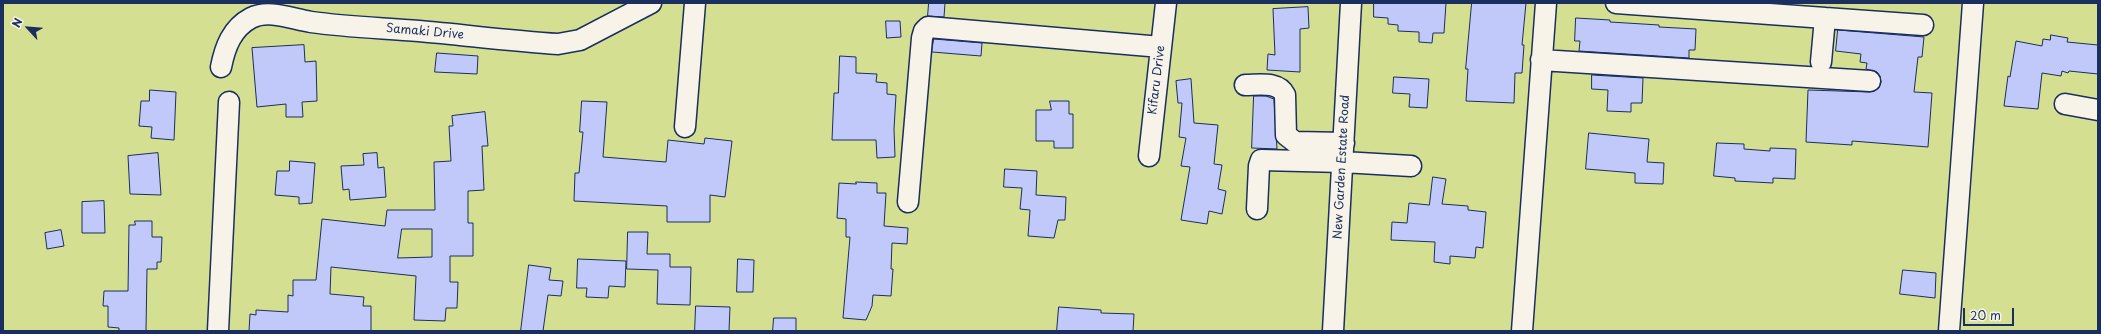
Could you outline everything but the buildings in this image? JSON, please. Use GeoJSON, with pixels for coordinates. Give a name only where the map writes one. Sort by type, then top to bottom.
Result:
{"type":"FeatureCollection","features":[{"type":"Feature","properties":{"kind":"street","name":"Samaki Drive"},"geometry":{"type":"LineString","coordinates":[[221,67],[225,50],[232,36],[240,26],[252,18],[261,15],[273,15],[311,22],[355,27],[558,44],[580,40],[650,3]]}},
{"type":"Feature","properties":{"kind":"street"},"geometry":{"type":"LineString","coordinates":[[686,128],[695,3]]}},
{"type":"Feature","properties":{"kind":"street","name":"Kifaru Drive"},"geometry":{"type":"LineString","coordinates":[[1149,156],[1166,3]]}},
{"type":"Feature","properties":{"kind":"street","name":"New Garden Estate Road"},"geometry":{"type":"LineString","coordinates":[[1333,331],[1351,3]]}},
{"type":"Feature","properties":{"kind":"street"},"geometry":{"type":"LineString","coordinates":[[1522,331],[1546,3]]}},
{"type":"Feature","properties":{"kind":"street"},"geometry":{"type":"LineString","coordinates":[[1616,3],[1923,25]]}},
{"type":"Feature","properties":{"kind":"street"},"geometry":{"type":"LineString","coordinates":[[1949,331],[1973,3]]}},
{"type":"Feature","properties":{"kind":"street"},"geometry":{"type":"LineString","coordinates":[[1821,62],[1825,18]]}},
{"type":"Feature","properties":{"kind":"street"},"geometry":{"type":"LineString","coordinates":[[908,202],[922,38],[924,31],[928,27],[1161,47]]}},
{"type":"Feature","properties":{"kind":"street"},"geometry":{"type":"LineString","coordinates":[[1541,60],[1870,82]]}},
{"type":"Feature","properties":{"kind":"street"},"geometry":{"type":"LineString","coordinates":[[1245,85],[1277,86],[1282,89],[1285,95],[1286,135],[1294,142],[1411,166]]}},
{"type":"Feature","properties":{"kind":"street"},"geometry":{"type":"LineString","coordinates":[[218,331],[229,102]]}},
{"type":"Feature","properties":{"kind":"street"},"geometry":{"type":"LineString","coordinates":[[2065,104],[2098,110]]}},
{"type":"Feature","properties":{"kind":"street"},"geometry":{"type":"LineString","coordinates":[[1257,209],[1259,166],[1261,160],[1343,152]]}},
{"type":"Feature","properties":{"kind":"green space"},"geometry":{"type":"Polygon","coordinates":[[[3,3],[2098,3],[2098,331],[3,331],[3,3]]]}}]}
